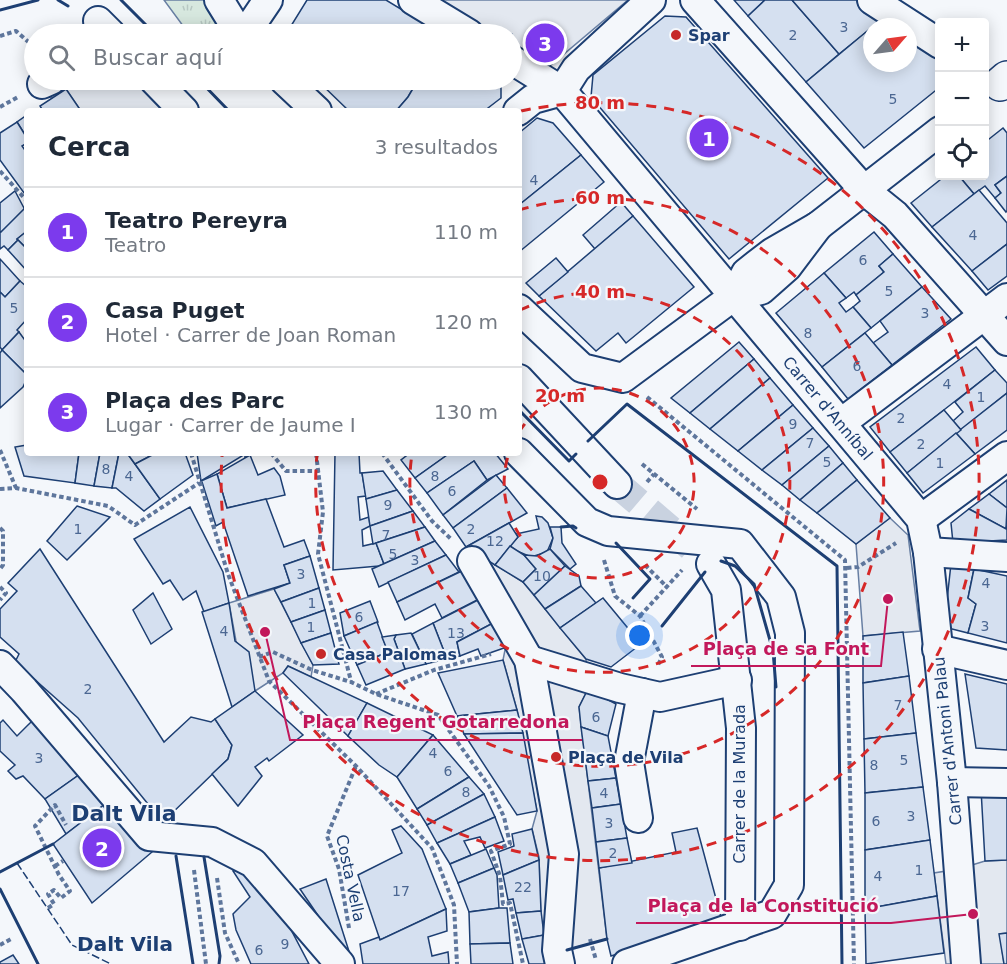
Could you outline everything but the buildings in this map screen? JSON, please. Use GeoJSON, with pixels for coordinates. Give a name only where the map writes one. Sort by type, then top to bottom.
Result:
{"type":"FeatureCollection","features":[{"type":"Feature","properties":{"kind":"street"},"geometry":{"type":"LineString","coordinates":[[219,0],[234,24]]}},
{"type":"Feature","properties":{"kind":"street"},"geometry":{"type":"LineString","coordinates":[[252,24],[268,0]]}},
{"type":"Feature","properties":{"kind":"street"},"geometry":{"type":"LineString","coordinates":[[413,0],[453,24]]}},
{"type":"Feature","properties":{"kind":"street"},"geometry":{"type":"LineString","coordinates":[[522,108],[533,99],[562,91],[576,69],[651,0]]}},
{"type":"Feature","properties":{"kind":"street"},"geometry":{"type":"LineString","coordinates":[[696,0],[864,190],[895,215],[1007,341]]}},
{"type":"Feature","properties":{"kind":"street"},"geometry":{"type":"LineString","coordinates":[[872,0],[935,41]]}},
{"type":"Feature","properties":{"kind":"street","name":"Carrer d'Anníbal"},"geometry":{"type":"LineString","coordinates":[[522,66],[562,91],[841,423],[925,535]]}},
{"type":"Feature","properties":{"kind":"street"},"geometry":{"type":"LineString","coordinates":[[164,90],[181,108]]}},
{"type":"Feature","properties":{"kind":"street"},"geometry":{"type":"LineString","coordinates":[[294,90],[313,108]]}},
{"type":"Feature","properties":{"kind":"street"},"geometry":{"type":"LineString","coordinates":[[522,312],[582,368],[623,378],[734,297],[746,273],[773,252],[818,226],[935,134]]}},
{"type":"Feature","properties":{"kind":"street"},"geometry":{"type":"LineString","coordinates":[[841,423],[1007,298]]}},
{"type":"Feature","properties":{"kind":"street"},"geometry":{"type":"LineString","coordinates":[[522,382],[617,484]]}},
{"type":"Feature","properties":{"kind":"street"},"geometry":{"type":"LineString","coordinates":[[522,456],[587,522],[608,531],[710,552],[740,544],[781,597],[790,633],[789,885],[771,914],[627,964]]}},
{"type":"Feature","properties":{"kind":"street"},"geometry":{"type":"LineString","coordinates":[[925,535],[1007,456]]}},
{"type":"Feature","properties":{"kind":"street"},"geometry":{"type":"LineString","coordinates":[[925,535],[1007,557]]}},
{"type":"Feature","properties":{"kind":"street","name":"Carrer d'Antoni Palau"},"geometry":{"type":"LineString","coordinates":[[925,535],[952,782],[966,964]]}},
{"type":"Feature","properties":{"kind":"street","name":"Carrer de la Murada"},"geometry":{"type":"LineString","coordinates":[[710,552],[726,590],[741,728],[740,926]]}},
{"type":"Feature","properties":{"kind":"street"},"geometry":{"type":"LineString","coordinates":[[472,561],[526,654],[564,854],[559,957]]}},
{"type":"Feature","properties":{"kind":"street"},"geometry":{"type":"LineString","coordinates":[[938,649],[1007,665]]}},
{"type":"Feature","properties":{"kind":"street"},"geometry":{"type":"LineString","coordinates":[[526,654],[660,697],[737,680]]}},
{"type":"Feature","properties":{"kind":"street"},"geometry":{"type":"LineString","coordinates":[[0,665],[149,836],[212,842],[253,863],[340,964]]}},
{"type":"Feature","properties":{"kind":"street"},"geometry":{"type":"LineString","coordinates":[[638,818],[628,762],[642,693]]}},
{"type":"Feature","properties":{"kind":"street"},"geometry":{"type":"LineString","coordinates":[[952,782],[1007,783]]}},
{"type":"Feature","properties":{"kind":"path"},"geometry":{"type":"LineString","coordinates":[[0,36],[16,31],[24,38]]}},
{"type":"Feature","properties":{"kind":"path"},"geometry":{"type":"LineString","coordinates":[[0,171],[24,198]]}},
{"type":"Feature","properties":{"kind":"path"},"geometry":{"type":"LineString","coordinates":[[0,450],[16,488]]}},
{"type":"Feature","properties":{"kind":"path"},"geometry":{"type":"LineString","coordinates":[[192,456],[237,600],[269,681],[356,766],[432,848],[454,905],[457,964]]}},
{"type":"Feature","properties":{"kind":"path"},"geometry":{"type":"LineString","coordinates":[[273,456],[285,471],[320,471]]}},
{"type":"Feature","properties":{"kind":"path"},"geometry":{"type":"LineString","coordinates":[[317,456],[323,512],[318,554],[351,681]]}},
{"type":"Feature","properties":{"kind":"path"},"geometry":{"type":"LineString","coordinates":[[384,456],[432,521],[472,561]]}},
{"type":"Feature","properties":{"kind":"path"},"geometry":{"type":"LineString","coordinates":[[640,462],[740,544]]}},
{"type":"Feature","properties":{"kind":"path"},"geometry":{"type":"LineString","coordinates":[[0,489],[16,488],[108,506],[135,525],[199,483]]}},
{"type":"Feature","properties":{"kind":"path"},"geometry":{"type":"LineString","coordinates":[[0,528],[3,531],[3,565],[0,569]]}},
{"type":"Feature","properties":{"kind":"path"},"geometry":{"type":"LineString","coordinates":[[847,568],[858,567],[908,535],[925,535]]}},
{"type":"Feature","properties":{"kind":"path"},"geometry":{"type":"LineString","coordinates":[[640,616],[710,552]]}},
{"type":"Feature","properties":{"kind":"path"},"geometry":{"type":"LineString","coordinates":[[603,555],[615,596],[640,616],[662,657],[642,693]]}},
{"type":"Feature","properties":{"kind":"path"},"geometry":{"type":"LineString","coordinates":[[0,587],[6,593],[0,600]]}},
{"type":"Feature","properties":{"kind":"path"},"geometry":{"type":"LineString","coordinates":[[376,694],[434,670],[505,650],[526,654]]}},
{"type":"Feature","properties":{"kind":"path"},"geometry":{"type":"LineString","coordinates":[[259,657],[273,652],[312,670],[351,681],[376,694],[438,715],[489,786],[504,816],[510,844],[491,851],[500,876],[502,904],[510,903],[523,964]]}},
{"type":"Feature","properties":{"kind":"path","name":"Costa Vella"},"geometry":{"type":"LineString","coordinates":[[350,932],[339,869],[327,836],[356,766]]}},
{"type":"Feature","properties":{"kind":"path"},"geometry":{"type":"LineString","coordinates":[[48,908],[54,904],[48,894],[54,890],[61,898],[70,891],[35,826],[55,805],[66,825]]}},
{"type":"Feature","properties":{"kind":"path"},"geometry":{"type":"LineString","coordinates":[[212,842],[225,933],[239,964]]}},
{"type":"Feature","properties":{"kind":"path"},"geometry":{"type":"LineString","coordinates":[[55,866],[63,861]]}},
{"type":"Feature","properties":{"kind":"path"},"geometry":{"type":"LineString","coordinates":[[198,889],[206,964]]}},
{"type":"Feature","properties":{"kind":"path"},"geometry":{"type":"LineString","coordinates":[[0,945],[11,939]]}},
{"type":"Feature","properties":{"kind":"green space"},"geometry":{"type":"Polygon","coordinates":[[[164,0],[208,0],[217,20],[216,24],[182,24],[164,0]]]}},
{"type":"Feature","properties":{"kind":"shaded area"},"geometry":{"type":"Polygon","coordinates":[[[425,0],[628,0],[545,70],[522,57],[522,24],[467,24],[425,0]]]}},
{"type":"Feature","properties":{"kind":"shaded area"},"geometry":{"type":"Polygon","coordinates":[[[46,90],[65,90],[52,99],[46,90]]]}},
{"type":"Feature","properties":{"kind":"shaded area"},"geometry":{"type":"Polygon","coordinates":[[[67,90],[179,90],[197,108],[79,108],[67,90]]]}},
{"type":"Feature","properties":{"kind":"shaded area"},"geometry":{"type":"Polygon","coordinates":[[[890,518],[908,535],[920,631],[863,636],[856,544],[890,518]]]}},
{"type":"Feature","properties":{"kind":"shaded area","name":"Plaça de Vila"},"geometry":{"type":"Polygon","coordinates":[[[478,554],[523,582],[586,659],[588,689],[579,707],[607,939],[566,950],[544,935],[541,920],[539,857],[532,829],[537,811],[517,710],[503,660],[505,650],[495,622],[478,554]]]}},
{"type":"Feature","properties":{"kind":"shaded area"},"geometry":{"type":"Polygon","coordinates":[[[274,589],[313,665],[311,677],[288,666],[283,673],[255,691],[236,641],[229,603],[274,589]]]}},
{"type":"Feature","properties":{"kind":"shaded area"},"geometry":{"type":"Polygon","coordinates":[[[1007,860],[1007,933],[1000,934],[1004,964],[946,964],[934,873],[959,869],[985,861],[1007,860]]]}},
{"type":"Feature","properties":{"kind":"tunnel"},"geometry":{"type":"LineString","coordinates":[[617,484],[691,547]]}},
{"type":"Feature","properties":{"kind":"fence"},"geometry":{"type":"LineString","coordinates":[[17,863],[72,945],[111,964]]}},
{"type":"Feature","properties":{"kind":"wall"},"geometry":{"type":"LineString","coordinates":[[0,10],[38,0]]}},
{"type":"Feature","properties":{"kind":"wall"},"geometry":{"type":"LineString","coordinates":[[58,0],[68,6]]}},
{"type":"Feature","properties":{"kind":"wall"},"geometry":{"type":"LineString","coordinates":[[121,0],[145,24]]}},
{"type":"Feature","properties":{"kind":"wall"},"geometry":{"type":"LineString","coordinates":[[209,90],[226,108]]}},
{"type":"Feature","properties":{"kind":"wall"},"geometry":{"type":"LineString","coordinates":[[588,441],[627,404],[837,566],[842,964]]}},
{"type":"Feature","properties":{"kind":"wall"},"geometry":{"type":"LineString","coordinates":[[522,413],[569,461],[576,454]]}},
{"type":"Feature","properties":{"kind":"wall"},"geometry":{"type":"LineString","coordinates":[[561,527],[576,528]]}},
{"type":"Feature","properties":{"kind":"wall"},"geometry":{"type":"LineString","coordinates":[[616,543],[650,579],[633,598]]}},
{"type":"Feature","properties":{"kind":"wall"},"geometry":{"type":"LineString","coordinates":[[721,561],[735,566],[754,584],[773,651],[776,687]]}},
{"type":"Feature","properties":{"kind":"wall"},"geometry":{"type":"LineString","coordinates":[[662,626],[705,572]]}},
{"type":"Feature","properties":{"kind":"wall"},"geometry":{"type":"LineString","coordinates":[[0,872],[53,844]]}},
{"type":"Feature","properties":{"kind":"wall"},"geometry":{"type":"LineString","coordinates":[[176,856],[193,964]]}},
{"type":"Feature","properties":{"kind":"wall"},"geometry":{"type":"LineString","coordinates":[[204,857],[220,956],[219,964]]}},
{"type":"Feature","properties":{"kind":"wall"},"geometry":{"type":"LineString","coordinates":[[0,889],[38,964]]}},
{"type":"Feature","properties":{"kind":"wall"},"geometry":{"type":"LineString","coordinates":[[567,950],[607,939]]}},
{"type":"Feature","properties":{"kind":"place","name":"Spar"},"geometry":{"type":"Point","coordinates":[676,35]}},
{"type":"Feature","properties":{"kind":"place","name":"Plaça des Parc"},"geometry":{"type":"Point","coordinates":[545,43]}},
{"type":"Feature","properties":{"kind":"place","name":"Teatro Pereyra"},"geometry":{"type":"Point","coordinates":[709,138]}},
{"type":"Feature","properties":{"kind":"place","name":"Plaça de sa Font"},"geometry":{"type":"Point","coordinates":[888,599]}},
{"type":"Feature","properties":{"kind":"place","name":"Plaça Regent Gotarredona"},"geometry":{"type":"Point","coordinates":[265,632]}},
{"type":"Feature","properties":{"kind":"place","name":"Casa Palomas"},"geometry":{"type":"Point","coordinates":[321,654]}},
{"type":"Feature","properties":{"kind":"place","name":"Plaça de Vila"},"geometry":{"type":"Point","coordinates":[556,757]}},
{"type":"Feature","properties":{"kind":"place","name":"Casa Puget"},"geometry":{"type":"Point","coordinates":[102,848]}},
{"type":"Feature","properties":{"kind":"place","name":"Plaça de la Constitució"},"geometry":{"type":"Point","coordinates":[973,914]}},
{"type":"Feature","properties":{"kind":"district","name":"Dalt Vila"},"geometry":{"type":"Point","coordinates":[124,813]}},
{"type":"Feature","properties":{"kind":"district","name":"Dalt Vila"},"geometry":{"type":"Point","coordinates":[125,944]}}]}
